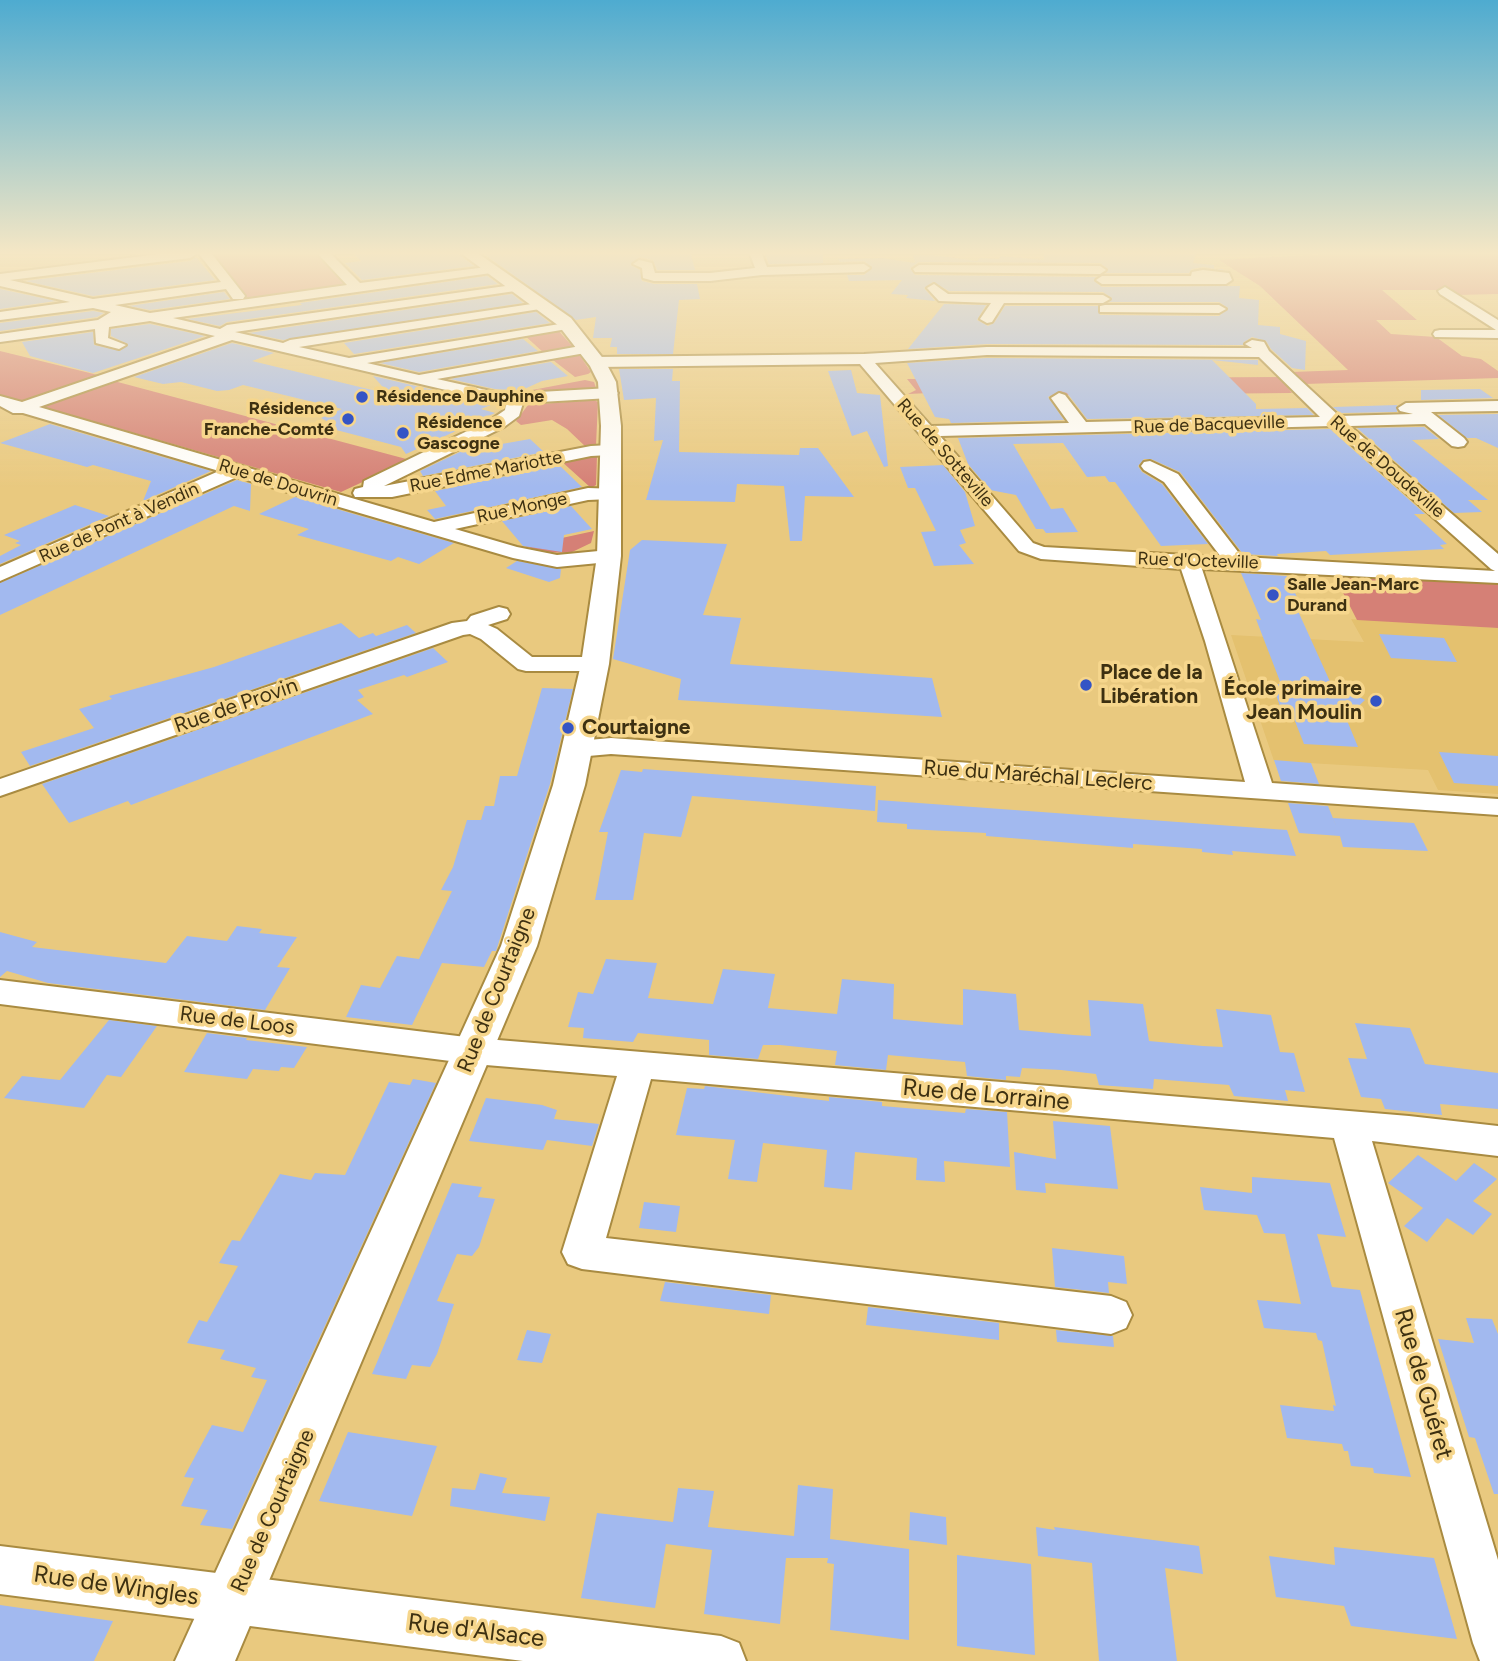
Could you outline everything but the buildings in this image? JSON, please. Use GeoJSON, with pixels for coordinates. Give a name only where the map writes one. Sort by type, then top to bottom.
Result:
{"type":"FeatureCollection","features":[{"type":"Feature","properties":{"kind":"street"},"geometry":{"type":"LineString","coordinates":[[0,338],[47,332]]}},
{"type":"Feature","properties":{"kind":"street"},"geometry":{"type":"LineString","coordinates":[[102,332],[102,340],[118,345]]}},
{"type":"Feature","properties":{"kind":"street"},"geometry":{"type":"LineString","coordinates":[[212,332],[515,400],[599,370]]}},
{"type":"Feature","properties":{"kind":"street"},"geometry":{"type":"LineString","coordinates":[[0,416],[223,334],[238,332]]}},
{"type":"Feature","properties":{"kind":"street"},"geometry":{"type":"LineString","coordinates":[[278,347],[375,332]]}},
{"type":"Feature","properties":{"kind":"street"},"geometry":{"type":"LineString","coordinates":[[347,363],[357,359],[527,332]]}},
{"type":"Feature","properties":{"kind":"street"},"geometry":{"type":"LineString","coordinates":[[572,332],[599,370]]}},
{"type":"Feature","properties":{"kind":"street"},"geometry":{"type":"LineString","coordinates":[[1440,334],[1498,334]]}},
{"type":"Feature","properties":{"kind":"street"},"geometry":{"type":"LineString","coordinates":[[420,380],[429,375],[864,359],[1109,345],[1263,353],[1259,345],[1229,344]]}},
{"type":"Feature","properties":{"kind":"street","name":"Rue de Doudeville"},"geometry":{"type":"LineString","coordinates":[[1263,353],[1328,416],[1498,565]]}},
{"type":"Feature","properties":{"kind":"street","name":"Rue de Sotteville"},"geometry":{"type":"LineString","coordinates":[[864,359],[1026,547]]}},
{"type":"Feature","properties":{"kind":"street"},"geometry":{"type":"LineString","coordinates":[[496,397],[599,370]]}},
{"type":"Feature","properties":{"kind":"street","name":"Rue de Courtaigne"},"geometry":{"type":"LineString","coordinates":[[205,1661],[520,946],[569,785],[595,664],[609,556],[611,493],[610,450],[599,370]]}},
{"type":"Feature","properties":{"kind":"street"},"geometry":{"type":"LineString","coordinates":[[1059,398],[1083,429]]}},
{"type":"Feature","properties":{"kind":"street"},"geometry":{"type":"LineString","coordinates":[[341,503],[362,493],[369,485],[509,416],[515,400]]}},
{"type":"Feature","properties":{"kind":"street","name":"Rue de Douvrin"},"geometry":{"type":"LineString","coordinates":[[0,401],[513,552],[557,561],[609,556]]}},
{"type":"Feature","properties":{"kind":"street","name":"Rue de Bacqueville"},"geometry":{"type":"LineString","coordinates":[[928,432],[1083,429],[1328,416],[1421,414],[1498,406]]}},
{"type":"Feature","properties":{"kind":"street"},"geometry":{"type":"LineString","coordinates":[[1421,414],[1458,442]]}},
{"type":"Feature","properties":{"kind":"street","name":"Rue Edme Mariotte"},"geometry":{"type":"LineString","coordinates":[[362,493],[392,491],[591,451],[610,450]]}},
{"type":"Feature","properties":{"kind":"street"},"geometry":{"type":"LineString","coordinates":[[1150,466],[1171,478],[1236,563]]}},
{"type":"Feature","properties":{"kind":"street","name":"Rue de Pont à Vendin"},"geometry":{"type":"LineString","coordinates":[[0,575],[237,470]]}},
{"type":"Feature","properties":{"kind":"street","name":"Rue Monge"},"geometry":{"type":"LineString","coordinates":[[435,529],[445,524],[588,494],[611,493]]}},
{"type":"Feature","properties":{"kind":"street","name":"Rue d'Octeville"},"geometry":{"type":"LineString","coordinates":[[1026,547],[1041,553],[1189,563],[1236,563],[1498,577]]}},
{"type":"Feature","properties":{"kind":"street"},"geometry":{"type":"LineString","coordinates":[[1189,563],[1216,641],[1261,790]]}},
{"type":"Feature","properties":{"kind":"street","name":"Rue de Provin"},"geometry":{"type":"LineString","coordinates":[[0,788],[460,628],[473,627],[479,621],[499,614]]}},
{"type":"Feature","properties":{"kind":"street"},"geometry":{"type":"LineString","coordinates":[[473,627],[489,634],[526,664],[595,664]]}},
{"type":"Feature","properties":{"kind":"street","name":"Rue du Maréchal Leclerc"},"geometry":{"type":"LineString","coordinates":[[577,749],[611,746],[1498,807]]}},
{"type":"Feature","properties":{"kind":"street","name":"Rue de Loos"},"geometry":{"type":"LineString","coordinates":[[0,992],[474,1051]]}},
{"type":"Feature","properties":{"kind":"street","name":"Rue de Lorraine"},"geometry":{"type":"LineString","coordinates":[[474,1051],[1409,1130],[1498,1141]]}},
{"type":"Feature","properties":{"kind":"street"},"geometry":{"type":"LineString","coordinates":[[637,1066],[582,1252],[1111,1315]]}},
{"type":"Feature","properties":{"kind":"street","name":"Rue de Guéret"},"geometry":{"type":"LineString","coordinates":[[1349,1126],[1498,1643]]}},
{"type":"Feature","properties":{"kind":"street","name":"Rue de Wingles"},"geometry":{"type":"LineString","coordinates":[[0,1570],[232,1601]]}},
{"type":"Feature","properties":{"kind":"street","name":"Rue d'Alsace"},"geometry":{"type":"LineString","coordinates":[[232,1601],[721,1661]]}},
{"type":"Feature","properties":{"kind":"shaded area"},"geometry":{"type":"Polygon","coordinates":[[[559,332],[573,347],[544,353],[523,334],[559,332]]]}},
{"type":"Feature","properties":{"kind":"shaded area"},"geometry":{"type":"Polygon","coordinates":[[[1308,332],[1388,332],[1391,334],[1436,337],[1462,356],[1481,359],[1498,371],[1498,378],[1304,384],[1291,372],[1348,370],[1308,332]]]}},
{"type":"Feature","properties":{"kind":"shaded area"},"geometry":{"type":"Polygon","coordinates":[[[0,351],[102,376],[33,400],[19,401],[0,395],[0,351]]]}},
{"type":"Feature","properties":{"kind":"shaded area"},"geometry":{"type":"Polygon","coordinates":[[[578,353],[591,372],[575,377],[549,357],[578,353]]]}},
{"type":"Feature","properties":{"kind":"shaded area"},"geometry":{"type":"Polygon","coordinates":[[[1279,377],[1292,393],[986,396],[951,392],[908,394],[916,390],[907,379],[1279,377]]]}},
{"type":"Feature","properties":{"kind":"shaded area"},"geometry":{"type":"Polygon","coordinates":[[[585,380],[594,382],[596,388],[511,394],[585,380]]]}},
{"type":"Feature","properties":{"kind":"shaded area"},"geometry":{"type":"Polygon","coordinates":[[[114,381],[410,460],[341,492],[43,407],[46,403],[114,381]]]}},
{"type":"Feature","properties":{"kind":"shaded area"},"geometry":{"type":"Polygon","coordinates":[[[594,400],[598,402],[596,445],[591,448],[587,448],[567,429],[552,420],[521,425],[516,421],[528,405],[594,400]]]}},
{"type":"Feature","properties":{"kind":"shaded area"},"geometry":{"type":"Polygon","coordinates":[[[597,456],[596,485],[591,488],[560,460],[597,456]]]}},
{"type":"Feature","properties":{"kind":"shaded area"},"geometry":{"type":"Polygon","coordinates":[[[594,531],[591,543],[570,553],[543,552],[525,546],[594,531]]]}},
{"type":"Feature","properties":{"kind":"shaded area"},"geometry":{"type":"Polygon","coordinates":[[[1335,577],[1498,584],[1498,628],[1357,620],[1335,577]]]}},
{"type":"Feature","properties":{"kind":"shaded area","name":"École primaire Jean Moulin"},"geometry":{"type":"Polygon","coordinates":[[[1351,619],[1498,628],[1498,794],[1438,790],[1428,770],[1274,761],[1231,635],[1364,642],[1351,619]]]}},
{"type":"Feature","properties":{"kind":"place","name":"Résidence Dauphine"},"geometry":{"type":"Point","coordinates":[362,397]}},
{"type":"Feature","properties":{"kind":"place","name":"Résidence Franche-Comté"},"geometry":{"type":"Point","coordinates":[348,419]}},
{"type":"Feature","properties":{"kind":"place","name":"Résidence Gascogne"},"geometry":{"type":"Point","coordinates":[403,433]}},
{"type":"Feature","properties":{"kind":"place","name":"Salle Jean-Marc Durand"},"geometry":{"type":"Point","coordinates":[1273,595]}},
{"type":"Feature","properties":{"kind":"place","name":"Place de la Libération"},"geometry":{"type":"Point","coordinates":[1086,685]}},
{"type":"Feature","properties":{"kind":"place","name":"École primaire Jean Moulin"},"geometry":{"type":"Point","coordinates":[1376,701]}},
{"type":"Feature","properties":{"kind":"place","name":"Courtaigne"},"geometry":{"type":"Point","coordinates":[568,728]}}]}
